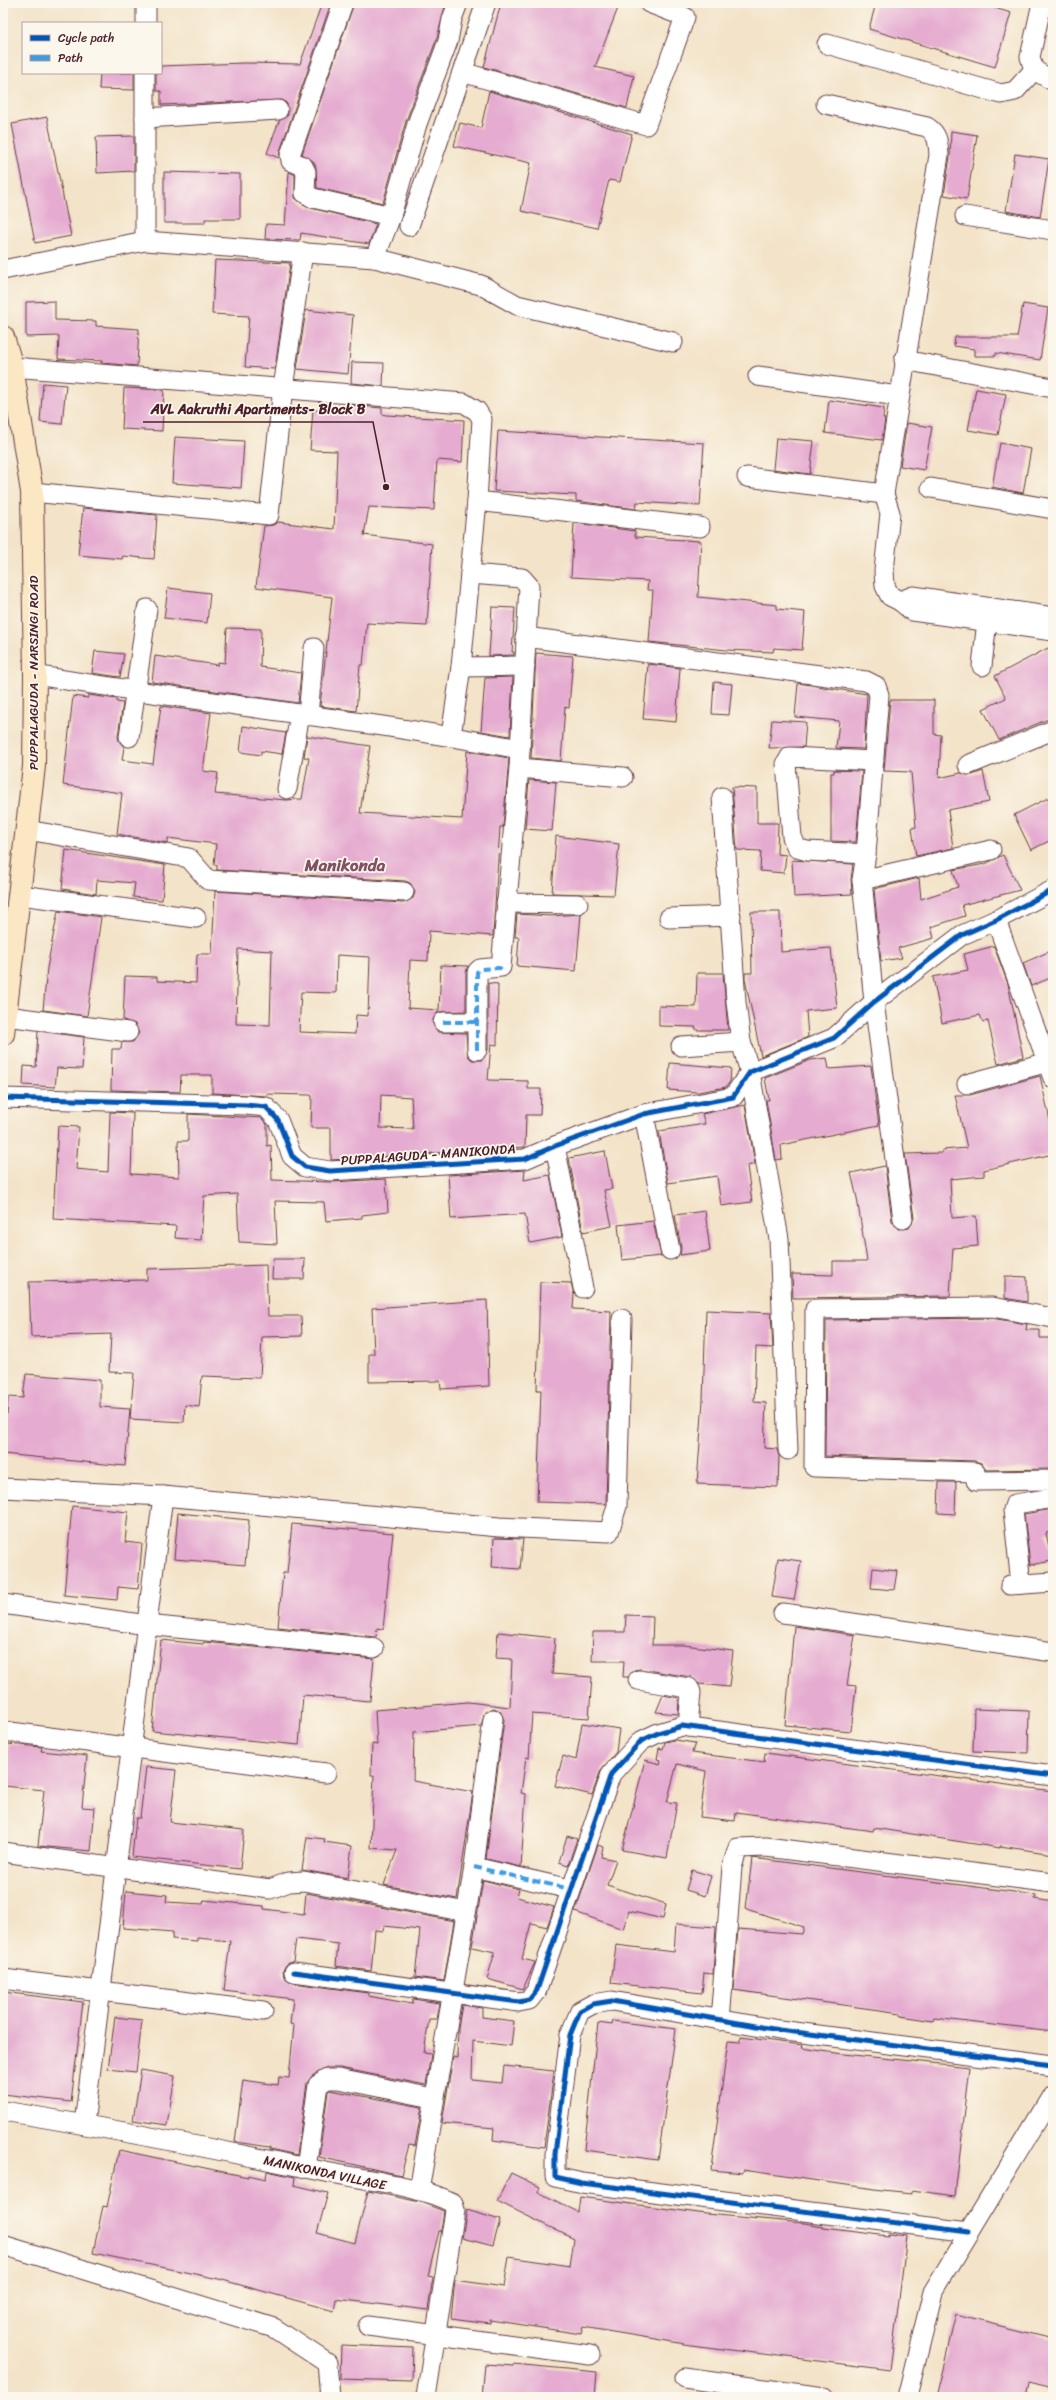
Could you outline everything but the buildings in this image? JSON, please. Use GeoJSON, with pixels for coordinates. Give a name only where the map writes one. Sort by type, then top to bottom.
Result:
{"type":"FeatureCollection","features":[{"type":"Feature","properties":{"kind":"street"},"geometry":{"type":"LineString","coordinates":[[146,3],[146,22]]}},
{"type":"Feature","properties":{"kind":"street"},"geometry":{"type":"LineString","coordinates":[[343,3],[290,155],[291,162],[303,166],[306,172],[305,193],[314,198],[391,216]]}},
{"type":"Feature","properties":{"kind":"street"},"geometry":{"type":"LineString","coordinates":[[375,258],[391,216],[417,124],[448,41],[452,19],[458,3]]}},
{"type":"Feature","properties":{"kind":"street"},"geometry":{"type":"LineString","coordinates":[[409,226],[486,3]]}},
{"type":"Feature","properties":{"kind":"street"},"geometry":{"type":"LineString","coordinates":[[462,72],[646,125],[685,17],[649,3]]}},
{"type":"Feature","properties":{"kind":"street"},"geometry":{"type":"LineString","coordinates":[[1042,3],[1030,57],[1034,70],[1053,81]]}},
{"type":"Feature","properties":{"kind":"street"},"geometry":{"type":"LineString","coordinates":[[827,44],[1000,94],[1015,91],[1034,70]]}},
{"type":"Feature","properties":{"kind":"street"},"geometry":{"type":"LineString","coordinates":[[145,241],[146,74]]}},
{"type":"Feature","properties":{"kind":"street"},"geometry":{"type":"LineString","coordinates":[[826,104],[927,127],[935,132],[938,142],[939,155],[898,396],[884,494],[890,513],[884,571],[885,586],[890,596],[900,601],[913,596],[945,608],[988,615],[1053,632]]}},
{"type":"Feature","properties":{"kind":"street"},"geometry":{"type":"LineString","coordinates":[[145,118],[278,110]]}},
{"type":"Feature","properties":{"kind":"street"},"geometry":{"type":"LineString","coordinates":[[965,216],[1053,230]]}},
{"type":"Feature","properties":{"kind":"street"},"geometry":{"type":"LineString","coordinates":[[3,270],[145,241],[375,258],[481,285],[517,305],[673,342]]}},
{"type":"Feature","properties":{"kind":"street"},"geometry":{"type":"LineString","coordinates":[[32,492],[269,515],[283,388],[303,252]]}},
{"type":"Feature","properties":{"kind":"street","name":"PUPPALAGUDA - NARSINGI ROAD"},"geometry":{"type":"LineString","coordinates":[[3,337],[12,367],[32,492],[35,675],[34,766],[4,1025]]}},
{"type":"Feature","properties":{"kind":"street"},"geometry":{"type":"LineString","coordinates":[[904,360],[1053,388]]}},
{"type":"Feature","properties":{"kind":"street"},"geometry":{"type":"LineString","coordinates":[[12,367],[464,403],[477,411],[482,419],[477,501],[461,667],[451,736]]}},
{"type":"Feature","properties":{"kind":"street"},"geometry":{"type":"LineString","coordinates":[[758,376],[898,396]]}},
{"type":"Feature","properties":{"kind":"street"},"geometry":{"type":"LineString","coordinates":[[747,477],[884,494]]}},
{"type":"Feature","properties":{"kind":"street"},"geometry":{"type":"LineString","coordinates":[[931,488],[1053,509]]}},
{"type":"Feature","properties":{"kind":"street"},"geometry":{"type":"LineString","coordinates":[[477,501],[700,527]]}},
{"type":"Feature","properties":{"kind":"street"},"geometry":{"type":"LineString","coordinates":[[470,574],[522,578],[529,586],[525,636],[525,666],[519,768],[501,967],[480,969],[477,972],[477,1050]]}},
{"type":"Feature","properties":{"kind":"street"},"geometry":{"type":"LineString","coordinates":[[129,737],[146,609]]}},
{"type":"Feature","properties":{"kind":"street"},"geometry":{"type":"LineString","coordinates":[[988,615],[1053,617]]}},
{"type":"Feature","properties":{"kind":"street"},"geometry":{"type":"LineString","coordinates":[[982,666],[988,615]]}},
{"type":"Feature","properties":{"kind":"street"},"geometry":{"type":"LineString","coordinates":[[525,636],[866,681],[876,686],[879,695],[866,854],[862,880],[874,1002],[903,1219]]}},
{"type":"Feature","properties":{"kind":"street"},"geometry":{"type":"LineString","coordinates":[[287,789],[304,715],[314,648]]}},
{"type":"Feature","properties":{"kind":"street"},"geometry":{"type":"LineString","coordinates":[[461,667],[525,666]]}},
{"type":"Feature","properties":{"kind":"street"},"geometry":{"type":"LineString","coordinates":[[35,675],[134,691],[451,736],[520,749]]}},
{"type":"Feature","properties":{"kind":"street"},"geometry":{"type":"LineString","coordinates":[[968,765],[1053,730]]}},
{"type":"Feature","properties":{"kind":"street"},"geometry":{"type":"LineString","coordinates":[[866,854],[807,851],[797,848],[792,837],[786,764],[790,757],[874,761]]}},
{"type":"Feature","properties":{"kind":"street"},"geometry":{"type":"LineString","coordinates":[[519,768],[623,777]]}},
{"type":"Feature","properties":{"kind":"street"},"geometry":{"type":"LineString","coordinates":[[722,797],[730,916],[741,1042],[750,1072],[779,1239],[788,1450]]}},
{"type":"Feature","properties":{"kind":"street"},"geometry":{"type":"LineString","coordinates":[[27,830],[189,858],[208,880],[404,892]]}},
{"type":"Feature","properties":{"kind":"street"},"geometry":{"type":"LineString","coordinates":[[862,880],[991,850]]}},
{"type":"Feature","properties":{"kind":"street"},"geometry":{"type":"LineString","coordinates":[[750,1072],[834,1038],[874,1002],[962,935],[996,920],[1053,890]]}},
{"type":"Feature","properties":{"kind":"street"},"geometry":{"type":"LineString","coordinates":[[20,895],[196,918]]}},
{"type":"Feature","properties":{"kind":"street"},"geometry":{"type":"LineString","coordinates":[[506,903],[578,904]]}},
{"type":"Feature","properties":{"kind":"street"},"geometry":{"type":"LineString","coordinates":[[669,918],[730,916]]}},
{"type":"Feature","properties":{"kind":"street"},"geometry":{"type":"LineString","coordinates":[[967,1084],[1051,1070],[996,920]]}},
{"type":"Feature","properties":{"kind":"street"},"geometry":{"type":"LineString","coordinates":[[443,1022],[477,1022]]}},
{"type":"Feature","properties":{"kind":"street"},"geometry":{"type":"LineString","coordinates":[[4,1025],[128,1032]]}},
{"type":"Feature","properties":{"kind":"street"},"geometry":{"type":"LineString","coordinates":[[682,1046],[741,1042]]}},
{"type":"Feature","properties":{"kind":"street","name":"PUPPALAGUDA - MANIKONDA"},"geometry":{"type":"LineString","coordinates":[[3,1098],[239,1104],[266,1107],[278,1120],[292,1156],[305,1168],[330,1171],[525,1159],[555,1146],[644,1114],[733,1097],[750,1072]]}},
{"type":"Feature","properties":{"kind":"street"},"geometry":{"type":"LineString","coordinates":[[644,1114],[670,1250]]}},
{"type":"Feature","properties":{"kind":"street"},"geometry":{"type":"LineString","coordinates":[[555,1146],[583,1288]]}},
{"type":"Feature","properties":{"kind":"street"},"geometry":{"type":"LineString","coordinates":[[1053,1318],[992,1307],[815,1309],[814,1459],[814,1467],[975,1472],[976,1481],[1053,1480]]}},
{"type":"Feature","properties":{"kind":"street"},"geometry":{"type":"LineString","coordinates":[[3,1488],[163,1496],[499,1527],[609,1532],[617,1506],[622,1318]]}},
{"type":"Feature","properties":{"kind":"street"},"geometry":{"type":"LineString","coordinates":[[84,2124],[163,1496]]}},
{"type":"Feature","properties":{"kind":"street"},"geometry":{"type":"LineString","coordinates":[[1053,1498],[1022,1501],[1015,1504],[1013,1510],[1015,1585],[1053,1582]]}},
{"type":"Feature","properties":{"kind":"street"},"geometry":{"type":"LineString","coordinates":[[3,1604],[147,1625],[374,1648]]}},
{"type":"Feature","properties":{"kind":"street"},"geometry":{"type":"LineString","coordinates":[[783,1613],[1053,1652]]}},
{"type":"Feature","properties":{"kind":"street"},"geometry":{"type":"LineString","coordinates":[[638,1680],[689,1688],[691,1692],[688,1727]]}},
{"type":"Feature","properties":{"kind":"street"},"geometry":{"type":"LineString","coordinates":[[418,2191],[474,1867],[493,1719]]}},
{"type":"Feature","properties":{"kind":"street"},"geometry":{"type":"LineString","coordinates":[[294,1972],[519,2002],[529,2000],[537,1990],[610,1774],[641,1741],[658,1732],[682,1726],[1053,1776]]}},
{"type":"Feature","properties":{"kind":"street"},"geometry":{"type":"LineString","coordinates":[[3,1731],[326,1773]]}},
{"type":"Feature","properties":{"kind":"street"},"geometry":{"type":"LineString","coordinates":[[720,2021],[732,1867],[738,1848],[766,1847],[1053,1883]]}},
{"type":"Feature","properties":{"kind":"street"},"geometry":{"type":"LineString","coordinates":[[3,1852],[116,1869],[270,1889],[289,1882],[304,1881],[466,1912]]}},
{"type":"Feature","properties":{"kind":"street"},"geometry":{"type":"LineString","coordinates":[[474,1867],[570,1889]]}},
{"type":"Feature","properties":{"kind":"street"},"geometry":{"type":"LineString","coordinates":[[3,1979],[263,2011]]}},
{"type":"Feature","properties":{"kind":"street"},"geometry":{"type":"LineString","coordinates":[[969,2232],[582,2183],[555,2177],[555,2154],[570,2035],[580,2011],[593,2004],[612,2001],[720,2021],[1053,2065]]}},
{"type":"Feature","properties":{"kind":"street"},"geometry":{"type":"LineString","coordinates":[[306,2168],[318,2085],[327,2080],[338,2079],[433,2098]]}},
{"type":"Feature","properties":{"kind":"street"},"geometry":{"type":"LineString","coordinates":[[907,2397],[933,2292],[1053,2094]]}},
{"type":"Feature","properties":{"kind":"street","name":"MANIKONDA VILLAGE"},"geometry":{"type":"LineString","coordinates":[[3,2111],[84,2124],[306,2168],[418,2191],[453,2203],[455,2210],[426,2397]]}},
{"type":"Feature","properties":{"kind":"street"},"geometry":{"type":"LineString","coordinates":[[3,2245],[274,2328],[327,2363],[330,2397]]}},
{"type":"Feature","properties":{"kind":"street"},"geometry":{"type":"LineString","coordinates":[[368,2326],[590,2355]]}},
{"type":"Feature","properties":{"kind":"street"},"geometry":{"type":"LineString","coordinates":[[684,2378],[824,2397]]}},
{"type":"Feature","properties":{"kind":"marked path"},"geometry":{"type":"LineString","coordinates":[[477,1050],[477,972],[480,969],[500,968],[502,963]]}},
{"type":"Feature","properties":{"kind":"marked path"},"geometry":{"type":"LineString","coordinates":[[443,1022],[477,1022]]}},
{"type":"Feature","properties":{"kind":"marked path"},"geometry":{"type":"LineString","coordinates":[[474,1867],[570,1889]]}},
{"type":"Feature","properties":{"kind":"cycle path"},"geometry":{"type":"LineString","coordinates":[[3,1098],[246,1105],[266,1107],[278,1120],[292,1156],[305,1167],[330,1171],[525,1159],[555,1146],[644,1114],[733,1097],[750,1072],[834,1038],[874,1002],[962,935],[996,920],[1053,890]]}},
{"type":"Feature","properties":{"kind":"cycle path"},"geometry":{"type":"LineString","coordinates":[[294,1972],[519,2002],[529,2000],[537,1990],[611,1774],[641,1741],[658,1733],[682,1726],[1053,1776]]}},
{"type":"Feature","properties":{"kind":"cycle path"},"geometry":{"type":"LineString","coordinates":[[969,2232],[582,2183],[555,2177],[555,2154],[570,2035],[580,2011],[593,2004],[612,2001],[779,2030],[1053,2065]]}},
{"type":"Feature","properties":{"kind":"place","name":"AVL Aakruthi Apartments- Block B"},"geometry":{"type":"Point","coordinates":[386,487]}},
{"type":"Feature","properties":{"kind":"district","name":"Manikonda"},"geometry":{"type":"Point","coordinates":[345,865]}}]}
